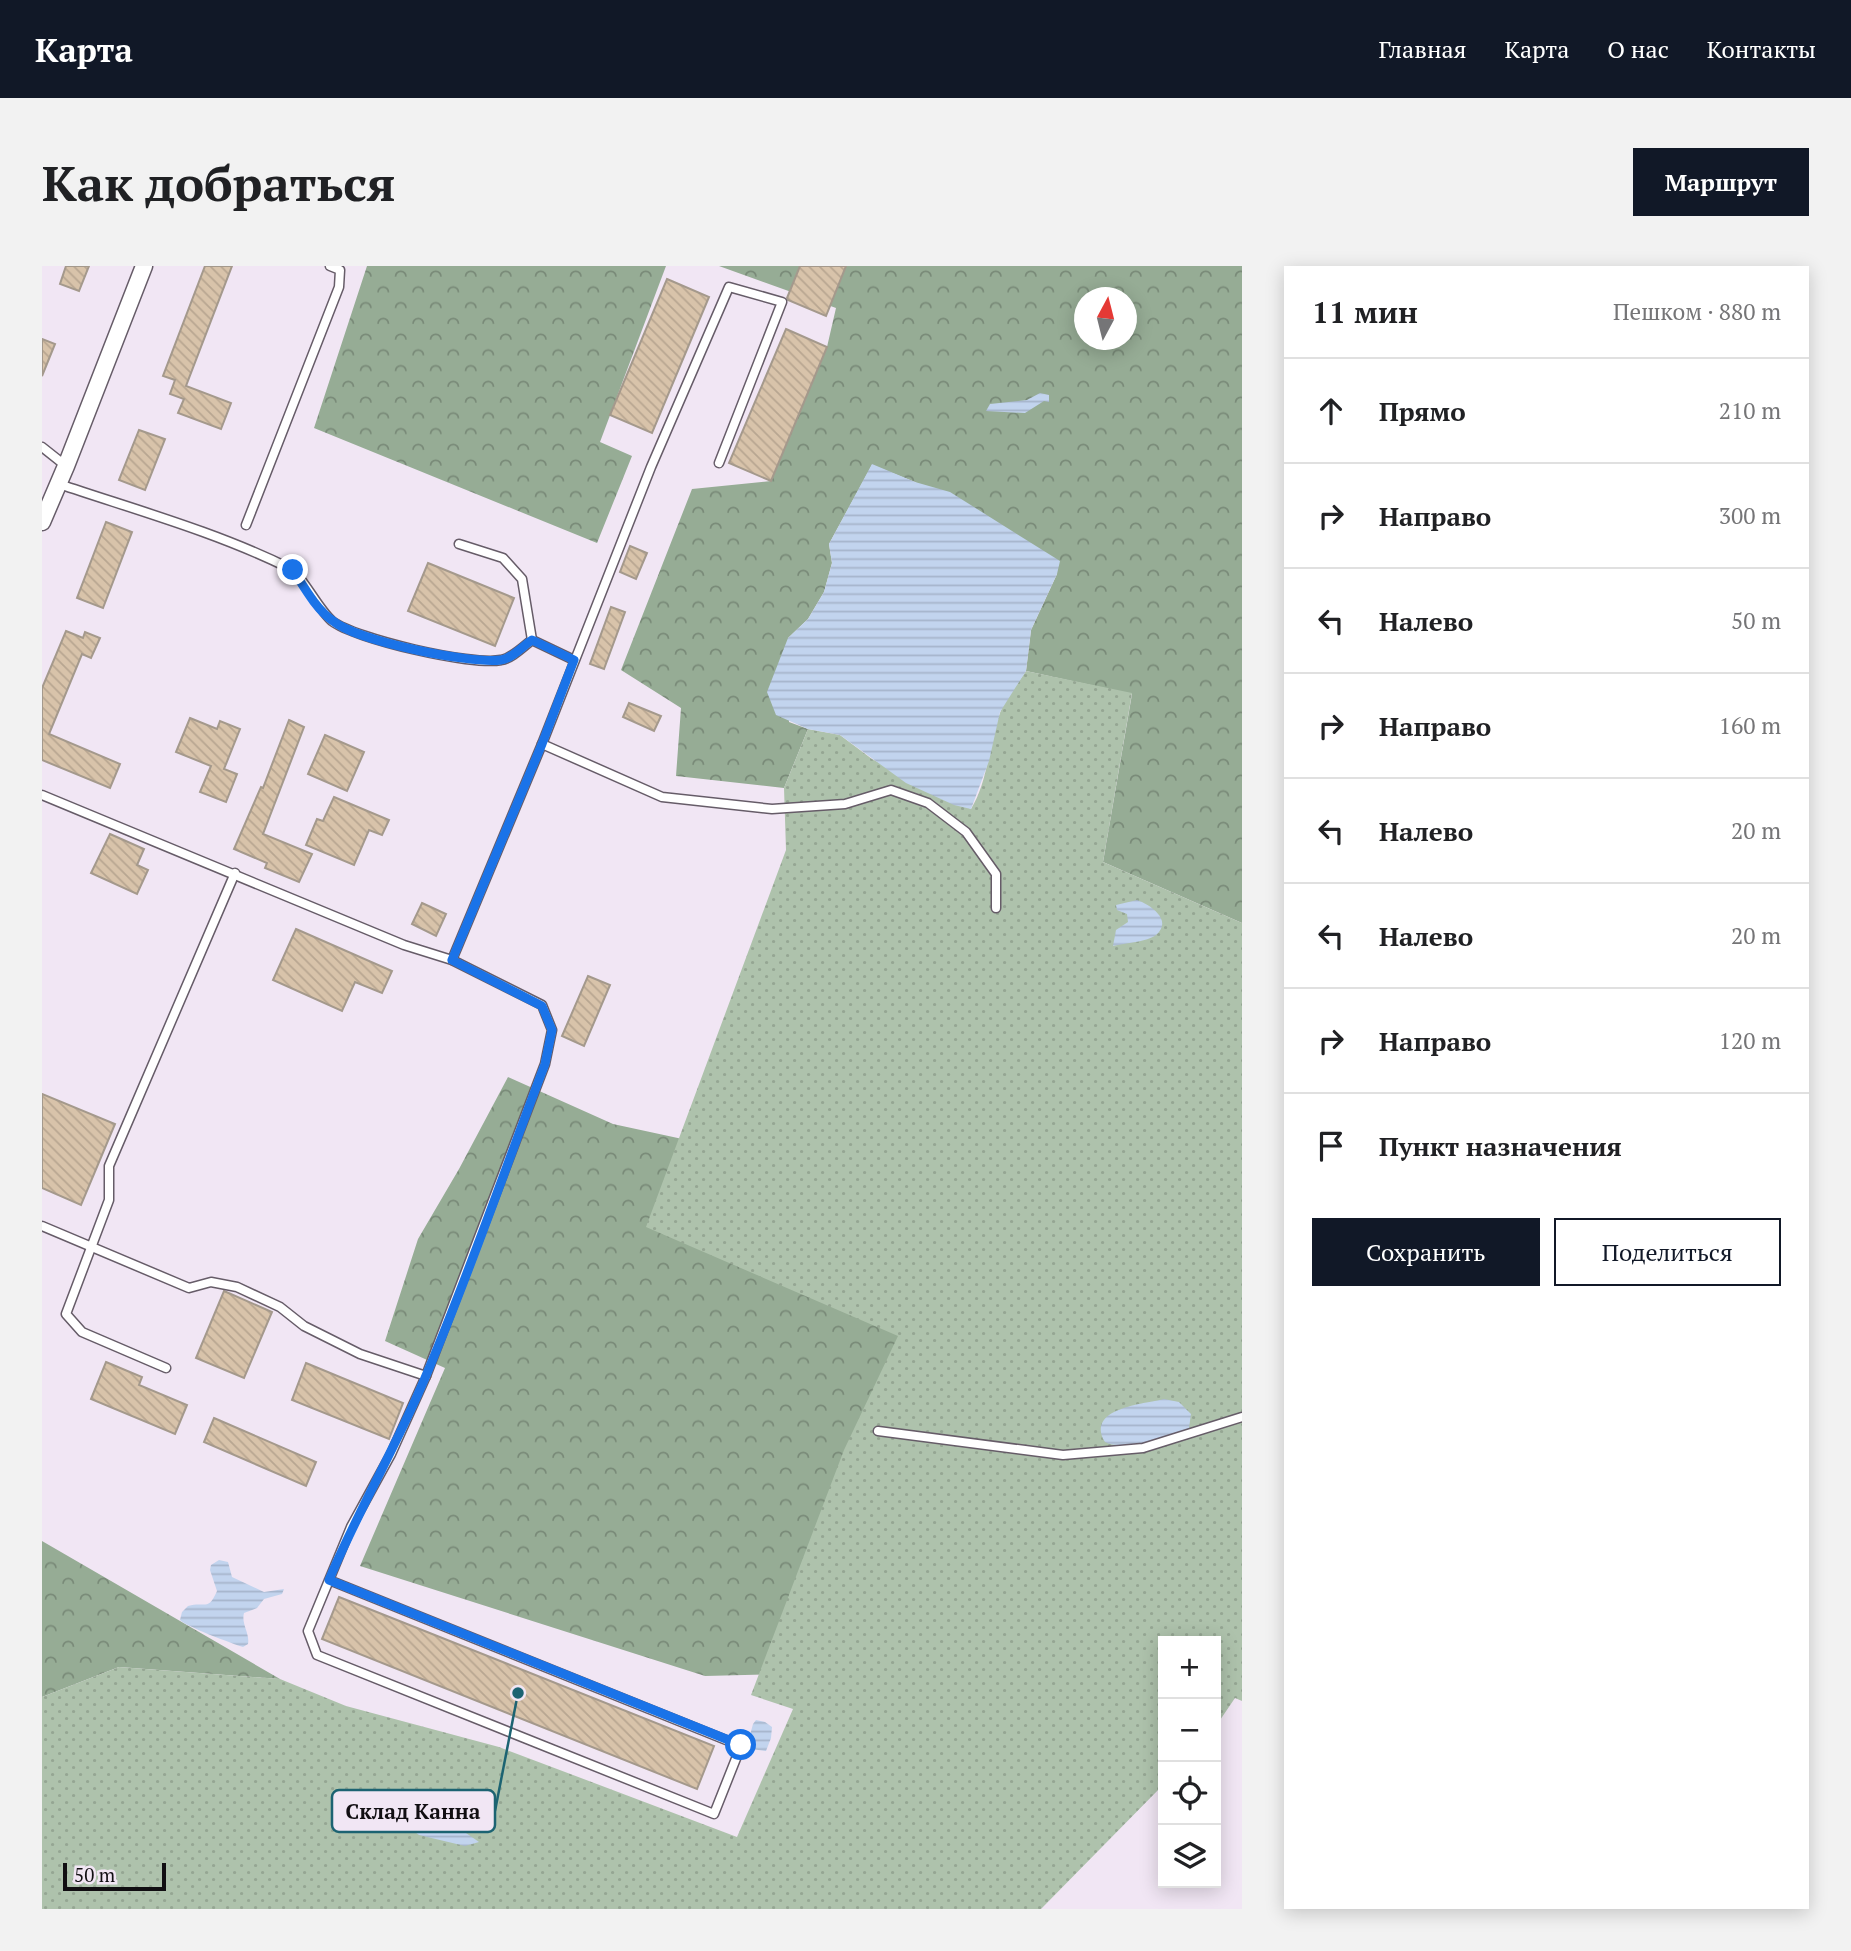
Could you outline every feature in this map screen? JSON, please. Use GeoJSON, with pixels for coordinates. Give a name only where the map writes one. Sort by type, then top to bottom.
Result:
{"type":"FeatureCollection","features":[{"type":"Feature","properties":{"kind":"street"},"geometry":{"type":"LineString","coordinates":[[42,522],[144,266]]}},
{"type":"Feature","properties":{"kind":"lane"},"geometry":{"type":"LineString","coordinates":[[246,525],[339,287],[341,268],[330,266]]}},
{"type":"Feature","properties":{"kind":"lane"},"geometry":{"type":"LineString","coordinates":[[452,960],[542,744],[651,467],[729,287],[782,302],[719,463]]}},
{"type":"Feature","properties":{"kind":"lane"},"geometry":{"type":"LineString","coordinates":[[42,447],[66,467]]}},
{"type":"Feature","properties":{"kind":"lane"},"geometry":{"type":"LineString","coordinates":[[59,484],[230,542],[293,570],[333,622],[363,635],[410,649],[455,658],[503,660],[532,640]]}},
{"type":"Feature","properties":{"kind":"lane"},"geometry":{"type":"LineString","coordinates":[[459,544],[503,558],[522,579],[532,640]]}},
{"type":"Feature","properties":{"kind":"lane"},"geometry":{"type":"LineString","coordinates":[[532,640],[574,660]]}},
{"type":"Feature","properties":{"kind":"lane"},"geometry":{"type":"LineString","coordinates":[[542,744],[662,797],[772,809],[845,804],[891,790],[928,803],[966,832],[996,874],[996,908]]}},
{"type":"Feature","properties":{"kind":"lane"},"geometry":{"type":"LineString","coordinates":[[42,795],[404,945],[452,960],[542,1006],[552,1030],[545,1064],[426,1376],[391,1454],[351,1527],[329,1580],[308,1631],[317,1655],[715,1814],[741,1745],[329,1580]]}},
{"type":"Feature","properties":{"kind":"lane"},"geometry":{"type":"LineString","coordinates":[[166,1368],[82,1332],[66,1314],[109,1200],[109,1166],[235,873]]}},
{"type":"Feature","properties":{"kind":"lane"},"geometry":{"type":"LineString","coordinates":[[42,1226],[189,1288],[211,1282],[237,1287],[279,1307],[304,1326],[360,1354],[426,1376]]}},
{"type":"Feature","properties":{"kind":"lane"},"geometry":{"type":"LineString","coordinates":[[878,1431],[1063,1455],[1143,1448],[1242,1418]]}},
{"type":"Feature","properties":{"kind":"green space"},"geometry":{"type":"Polygon","coordinates":[[[367,266],[666,266],[600,442],[632,456],[597,543],[314,428],[367,266]]]}},
{"type":"Feature","properties":{"kind":"green space"},"geometry":{"type":"Polygon","coordinates":[[[719,266],[1242,266],[1242,923],[1103,862],[1132,694],[1026,671],[1031,630],[1057,574],[915,482],[872,465],[829,544],[832,563],[824,592],[808,619],[788,638],[789,722],[808,729],[784,788],[676,776],[681,708],[621,670],[692,489],[771,481],[827,347],[836,308],[719,266]]]}},
{"type":"Feature","properties":{"kind":"green space"},"geometry":{"type":"Polygon","coordinates":[[[1026,671],[1132,693],[1103,862],[1242,923],[1242,1701],[1235,1698],[1221,1719],[1221,1636],[1158,1636],[1158,1790],[1041,1909],[42,1909],[42,1697],[119,1667],[280,1679],[346,1706],[499,1747],[737,1837],[793,1709],[751,1695],[844,1450],[898,1336],[646,1227],[786,850],[784,788],[808,729],[840,735],[872,759],[971,809],[985,774],[1000,713],[1026,671]]]}},
{"type":"Feature","properties":{"kind":"green space"},"geometry":{"type":"Polygon","coordinates":[[[508,1077],[613,1124],[724,1148],[883,1268],[1212,1636],[1158,1636],[1158,1641],[817,1673],[705,1676],[360,1566],[445,1368],[385,1341],[418,1239],[508,1077]]]}},
{"type":"Feature","properties":{"kind":"green space"},"geometry":{"type":"Polygon","coordinates":[[[42,1541],[280,1679],[119,1667],[42,1697],[42,1541]]]}},
{"type":"Feature","properties":{"kind":"water"},"geometry":{"type":"Polygon","coordinates":[[[1040,393],[1049,395],[1049,402],[1044,401],[1025,413],[986,411],[990,404],[1027,400],[1040,393]]]}},
{"type":"Feature","properties":{"kind":"water"},"geometry":{"type":"Polygon","coordinates":[[[872,464],[915,482],[950,492],[1060,561],[1057,574],[1031,630],[1026,671],[1000,712],[989,761],[971,809],[954,805],[906,783],[840,735],[808,729],[776,715],[767,692],[788,638],[808,619],[824,592],[832,563],[829,544],[872,464]]]}},
{"type":"Feature","properties":{"kind":"water"},"geometry":{"type":"Polygon","coordinates":[[[1137,900],[1158,913],[1161,929],[1147,939],[1113,946],[1116,930],[1128,922],[1127,914],[1117,910],[1116,905],[1137,900]]]}},
{"type":"Feature","properties":{"kind":"water"},"geometry":{"type":"Polygon","coordinates":[[[1164,1399],[1179,1402],[1191,1414],[1189,1428],[1160,1439],[1135,1444],[1113,1445],[1105,1442],[1101,1431],[1103,1422],[1110,1415],[1131,1406],[1164,1399]]]}},
{"type":"Feature","properties":{"kind":"water"},"geometry":{"type":"Polygon","coordinates":[[[219,1560],[228,1562],[232,1577],[264,1592],[284,1589],[282,1594],[264,1599],[257,1608],[244,1613],[248,1644],[243,1647],[180,1620],[182,1612],[188,1606],[211,1602],[217,1591],[210,1570],[211,1565],[219,1560]]]}},
{"type":"Feature","properties":{"kind":"water"},"geometry":{"type":"Polygon","coordinates":[[[756,1720],[772,1727],[766,1751],[747,1746],[756,1720]]]}},
{"type":"Feature","properties":{"kind":"water"},"geometry":{"type":"Polygon","coordinates":[[[403,1809],[466,1833],[479,1842],[465,1846],[419,1835],[398,1819],[403,1809]]]}},
{"type":"Feature","properties":{"kind":"building"},"geometry":{"type":"Polygon","coordinates":[[[66,266],[89,266],[79,291],[60,284],[66,266]]]}},
{"type":"Feature","properties":{"kind":"building"},"geometry":{"type":"Polygon","coordinates":[[[205,266],[232,266],[186,386],[231,403],[221,429],[178,413],[184,399],[170,394],[175,380],[163,376],[205,266]]]}},
{"type":"Feature","properties":{"kind":"building"},"geometry":{"type":"Polygon","coordinates":[[[800,266],[846,266],[826,316],[788,300],[800,266]]]}},
{"type":"Feature","properties":{"kind":"building"},"geometry":{"type":"Polygon","coordinates":[[[667,279],[709,297],[652,433],[610,415],[667,279]]]}},
{"type":"Feature","properties":{"kind":"building"},"geometry":{"type":"Polygon","coordinates":[[[786,329],[827,347],[771,481],[729,463],[786,329]]]}},
{"type":"Feature","properties":{"kind":"building"},"geometry":{"type":"Polygon","coordinates":[[[42,339],[55,344],[42,376],[42,339]]]}},
{"type":"Feature","properties":{"kind":"building"},"geometry":{"type":"Polygon","coordinates":[[[139,430],[165,439],[145,490],[119,480],[139,430]]]}},
{"type":"Feature","properties":{"kind":"building"},"geometry":{"type":"Polygon","coordinates":[[[106,522],[132,532],[103,608],[77,598],[106,522]]]}},
{"type":"Feature","properties":{"kind":"building"},"geometry":{"type":"Polygon","coordinates":[[[630,546],[647,553],[636,579],[620,572],[630,546]]]}},
{"type":"Feature","properties":{"kind":"building"},"geometry":{"type":"Polygon","coordinates":[[[428,563],[514,598],[495,646],[408,611],[428,563]]]}},
{"type":"Feature","properties":{"kind":"building"},"geometry":{"type":"Polygon","coordinates":[[[611,607],[625,612],[604,669],[590,664],[611,607]]]}},
{"type":"Feature","properties":{"kind":"building"},"geometry":{"type":"Polygon","coordinates":[[[66,631],[83,638],[85,632],[100,638],[91,658],[82,654],[49,734],[120,764],[110,788],[42,760],[42,688],[66,631]]]}},
{"type":"Feature","properties":{"kind":"building"},"geometry":{"type":"Polygon","coordinates":[[[629,703],[661,716],[654,731],[623,717],[629,703]]]}},
{"type":"Feature","properties":{"kind":"building"},"geometry":{"type":"Polygon","coordinates":[[[190,718],[217,729],[220,721],[240,729],[224,769],[237,774],[226,802],[200,792],[211,766],[176,752],[190,718]]]}},
{"type":"Feature","properties":{"kind":"building"},"geometry":{"type":"Polygon","coordinates":[[[289,720],[304,727],[263,834],[312,854],[299,882],[265,868],[267,863],[234,849],[261,787],[263,788],[289,720]]]}},
{"type":"Feature","properties":{"kind":"building"},"geometry":{"type":"Polygon","coordinates":[[[325,735],[364,752],[347,791],[308,774],[325,735]]]}},
{"type":"Feature","properties":{"kind":"building"},"geometry":{"type":"Polygon","coordinates":[[[334,797],[389,820],[382,835],[369,830],[354,865],[306,845],[317,819],[323,821],[334,797]]]}},
{"type":"Feature","properties":{"kind":"building"},"geometry":{"type":"Polygon","coordinates":[[[110,834],[144,849],[137,865],[148,870],[137,894],[91,873],[110,834]]]}},
{"type":"Feature","properties":{"kind":"building"},"geometry":{"type":"Polygon","coordinates":[[[422,903],[446,914],[436,936],[412,924],[422,903]]]}},
{"type":"Feature","properties":{"kind":"building"},"geometry":{"type":"Polygon","coordinates":[[[296,929],[392,971],[382,993],[355,982],[342,1011],[273,980],[296,929]]]}},
{"type":"Feature","properties":{"kind":"building"},"geometry":{"type":"Polygon","coordinates":[[[588,976],[610,985],[584,1046],[562,1036],[588,976]]]}},
{"type":"Feature","properties":{"kind":"building"},"geometry":{"type":"Polygon","coordinates":[[[42,1094],[115,1124],[81,1205],[42,1188],[42,1094]]]}},
{"type":"Feature","properties":{"kind":"building"},"geometry":{"type":"Polygon","coordinates":[[[224,1291],[272,1312],[244,1378],[196,1358],[224,1291]]]}},
{"type":"Feature","properties":{"kind":"building"},"geometry":{"type":"Polygon","coordinates":[[[106,1362],[142,1377],[139,1385],[187,1405],[175,1434],[91,1399],[106,1362]]]}},
{"type":"Feature","properties":{"kind":"building"},"geometry":{"type":"Polygon","coordinates":[[[306,1363],[403,1403],[389,1439],[292,1400],[306,1363]]]}},
{"type":"Feature","properties":{"kind":"building"},"geometry":{"type":"Polygon","coordinates":[[[214,1418],[316,1462],[306,1486],[204,1442],[214,1418]]]}},
{"type":"Feature","properties":{"kind":"building"},"geometry":{"type":"Polygon","coordinates":[[[339,1597],[714,1746],[697,1789],[322,1639],[339,1597]]]}},
{"type":"Feature","properties":{"kind":"place","name":"Склад Канна"},"geometry":{"type":"Point","coordinates":[518,1693]}},
{"type":"Feature","properties":{"kind":"route"},"geometry":{"type":"LineString","coordinates":[[293,570],[333,622],[363,635],[410,649],[455,658],[503,660],[532,640],[574,660],[452,960],[542,1006],[552,1030],[545,1064],[426,1376],[391,1454],[351,1527],[329,1580],[741,1745]]}}]}
